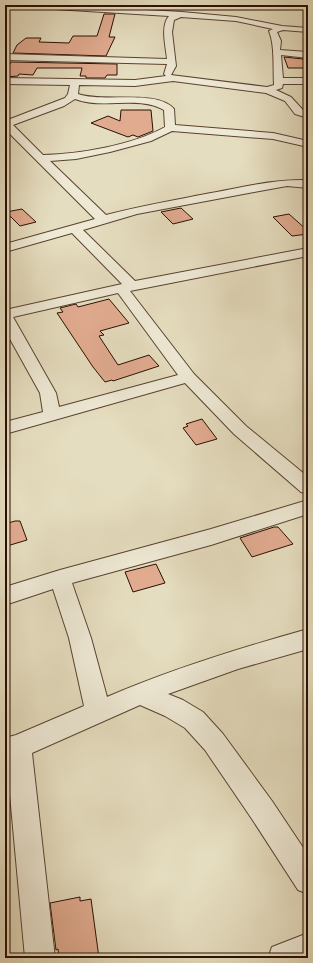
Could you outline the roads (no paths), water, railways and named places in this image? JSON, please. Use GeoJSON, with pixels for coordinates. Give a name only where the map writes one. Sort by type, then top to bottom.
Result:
{"type":"FeatureCollection","features":[{"type":"Feature","properties":{"kind":"street"},"geometry":{"type":"LineString","coordinates":[[21,5],[182,14],[236,15],[282,28],[308,30]]}},
{"type":"Feature","properties":{"kind":"street"},"geometry":{"type":"LineString","coordinates":[[165,78],[172,66],[169,36],[170,19],[173,16],[182,14]]}},
{"type":"Feature","properties":{"kind":"street"},"geometry":{"type":"LineString","coordinates":[[268,90],[279,86],[277,75],[277,41],[273,31],[282,28]]}},
{"type":"Feature","properties":{"kind":"street"},"geometry":{"type":"LineString","coordinates":[[276,52],[308,55]]}},
{"type":"Feature","properties":{"kind":"street"},"geometry":{"type":"LineString","coordinates":[[5,57],[172,62]]}},
{"type":"Feature","properties":{"kind":"street"},"geometry":{"type":"LineString","coordinates":[[32,81],[47,58]]}},
{"type":"Feature","properties":{"kind":"street"},"geometry":{"type":"LineString","coordinates":[[5,80],[135,83],[165,78],[185,78],[268,90],[288,99],[299,112],[308,115]]}},
{"type":"Feature","properties":{"kind":"street"},"geometry":{"type":"LineString","coordinates":[[279,81],[308,81]]}},
{"type":"Feature","properties":{"kind":"street"},"geometry":{"type":"LineString","coordinates":[[75,82],[73,95],[68,100],[6,125],[102,220]]}},
{"type":"Feature","properties":{"kind":"street"},"geometry":{"type":"LineString","coordinates":[[73,95],[87,100],[150,102],[162,104],[169,110],[170,128]]}},
{"type":"Feature","properties":{"kind":"street"},"geometry":{"type":"LineString","coordinates":[[41,158],[82,156],[144,140],[170,128],[273,136],[308,144]]}},
{"type":"Feature","properties":{"kind":"street"},"geometry":{"type":"LineString","coordinates":[[5,248],[135,211],[254,188],[287,183],[308,184]]}},
{"type":"Feature","properties":{"kind":"street"},"geometry":{"type":"LineString","coordinates":[[74,228],[127,287],[188,377],[240,430],[308,487]]}},
{"type":"Feature","properties":{"kind":"street"},"geometry":{"type":"LineString","coordinates":[[52,415],[48,393],[5,315],[127,287],[308,252]]}},
{"type":"Feature","properties":{"kind":"street"},"geometry":{"type":"LineString","coordinates":[[6,427],[188,377]]}},
{"type":"Feature","properties":{"kind":"street"},"geometry":{"type":"LineString","coordinates":[[5,596],[60,578],[211,537],[308,506]]}},
{"type":"Feature","properties":{"kind":"street"},"geometry":{"type":"LineString","coordinates":[[60,578],[80,638],[98,712]]}},
{"type":"Feature","properties":{"kind":"street"},"geometry":{"type":"LineString","coordinates":[[40,958],[11,749],[140,694],[237,660],[308,639]]}},
{"type":"Feature","properties":{"kind":"street"},"geometry":{"type":"LineString","coordinates":[[140,694],[174,708],[194,720],[214,742],[258,804],[308,880]]}},
{"type":"Feature","properties":{"kind":"street"},"geometry":{"type":"LineString","coordinates":[[284,958],[308,948]]}}]}
